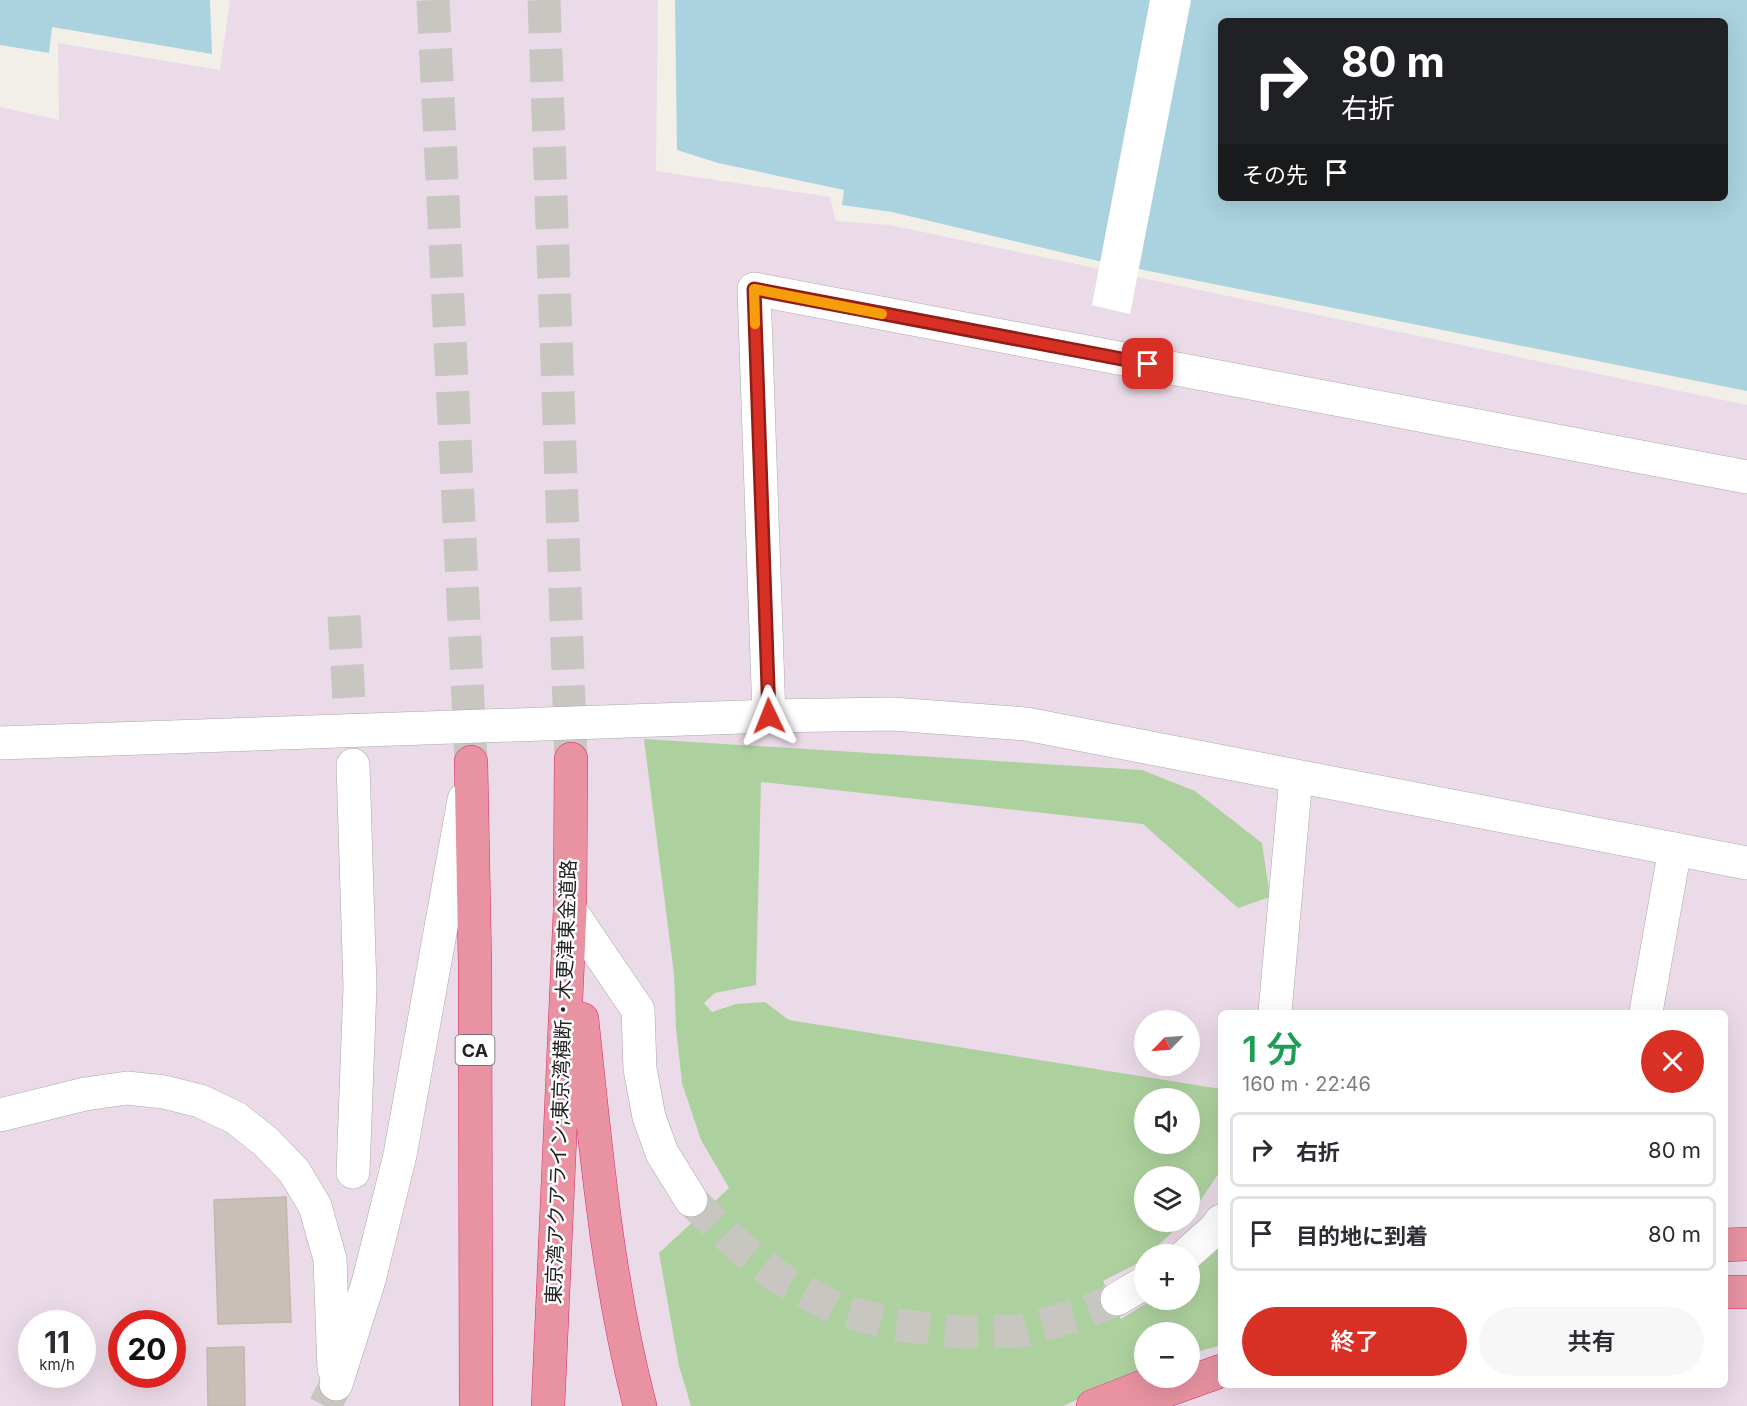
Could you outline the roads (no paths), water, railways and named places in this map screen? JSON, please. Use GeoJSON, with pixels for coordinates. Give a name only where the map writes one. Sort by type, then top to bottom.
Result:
{"type":"FeatureCollection","features":[{"type":"Feature","properties":{"kind":"highway","name":"東京湾アクアライン;東京湾横断・木更津東金道路"},"geometry":{"type":"LineString","coordinates":[[548,1406],[570,910],[571,759]]}},
{"type":"Feature","properties":{"kind":"highway","name":"CA"},"geometry":{"type":"LineString","coordinates":[[471,762],[475,964],[476,1406]]}},
{"type":"Feature","properties":{"kind":"highway"},"geometry":{"type":"LineString","coordinates":[[570,910],[601,1194],[630,1367],[640,1406]]}},
{"type":"Feature","properties":{"kind":"highway"},"geometry":{"type":"LineString","coordinates":[[1728,1245],[1747,1244]]}},
{"type":"Feature","properties":{"kind":"highway"},"geometry":{"type":"LineString","coordinates":[[1728,1292],[1747,1292]]}},
{"type":"Feature","properties":{"kind":"highway"},"geometry":{"type":"LineString","coordinates":[[470,1406],[476,1338]]}},
{"type":"Feature","properties":{"kind":"highway"},"geometry":{"type":"LineString","coordinates":[[1200,1365],[1218,1359]]}},
{"type":"Feature","properties":{"kind":"highway"},"geometry":{"type":"LineString","coordinates":[[1123,1406],[1218,1372]]}},
{"type":"Feature","properties":{"kind":"highway"},"geometry":{"type":"LineString","coordinates":[[1093,1406],[1140,1388]]}},
{"type":"Feature","properties":{"kind":"street"},"geometry":{"type":"LineString","coordinates":[[769,716],[754,289],[1747,477]]}},
{"type":"Feature","properties":{"kind":"street"},"geometry":{"type":"LineString","coordinates":[[0,743],[769,716],[893,714],[1026,724],[1747,863]]}},
{"type":"Feature","properties":{"kind":"street"},"geometry":{"type":"LineString","coordinates":[[336,1395],[369,1280],[400,1155],[471,762]]}},
{"type":"Feature","properties":{"kind":"street"},"geometry":{"type":"LineString","coordinates":[[353,765],[360,987],[353,1172]]}},
{"type":"Feature","properties":{"kind":"street"},"geometry":{"type":"LineString","coordinates":[[1275,1010],[1296,777]]}},
{"type":"Feature","properties":{"kind":"street"},"geometry":{"type":"LineString","coordinates":[[1646,1010],[1676,849]]}},
{"type":"Feature","properties":{"kind":"street"},"geometry":{"type":"LineString","coordinates":[[570,910],[638,1010],[639,1069],[649,1117],[662,1153],[691,1200]]}},
{"type":"Feature","properties":{"kind":"street"},"geometry":{"type":"LineString","coordinates":[[0,1115],[85,1094],[127,1088],[164,1092],[200,1101],[236,1118],[266,1142],[294,1171],[315,1206],[330,1259],[336,1395]]}},
{"type":"Feature","properties":{"kind":"street"},"geometry":{"type":"LineString","coordinates":[[1199,1244],[1218,1226]]}},
{"type":"Feature","properties":{"kind":"water"},"geometry":{"type":"Polygon","coordinates":[[[0,0],[210,0],[212,54],[52,27],[49,53],[0,45],[0,0]]]}},
{"type":"Feature","properties":{"kind":"water"},"geometry":{"type":"Polygon","coordinates":[[[675,0],[1747,0],[1747,391],[1094,260],[892,212],[842,205],[844,190],[718,163],[677,150],[675,0]]]}},
{"type":"Feature","properties":{"kind":"tunnel"},"geometry":{"type":"LineString","coordinates":[[433,0],[471,762]]}},
{"type":"Feature","properties":{"kind":"tunnel"},"geometry":{"type":"LineString","coordinates":[[544,0],[571,759]]}},
{"type":"Feature","properties":{"kind":"tunnel"},"geometry":{"type":"LineString","coordinates":[[344,616],[353,765]]}},
{"type":"Feature","properties":{"kind":"tunnel"},"geometry":{"type":"LineString","coordinates":[[691,1200],[734,1242],[779,1278],[837,1309],[895,1325],[960,1332],[1021,1331],[1081,1314],[1117,1299]]}},
{"type":"Feature","properties":{"kind":"tunnel"},"geometry":{"type":"LineString","coordinates":[[325,1406],[336,1384]]}}]}
